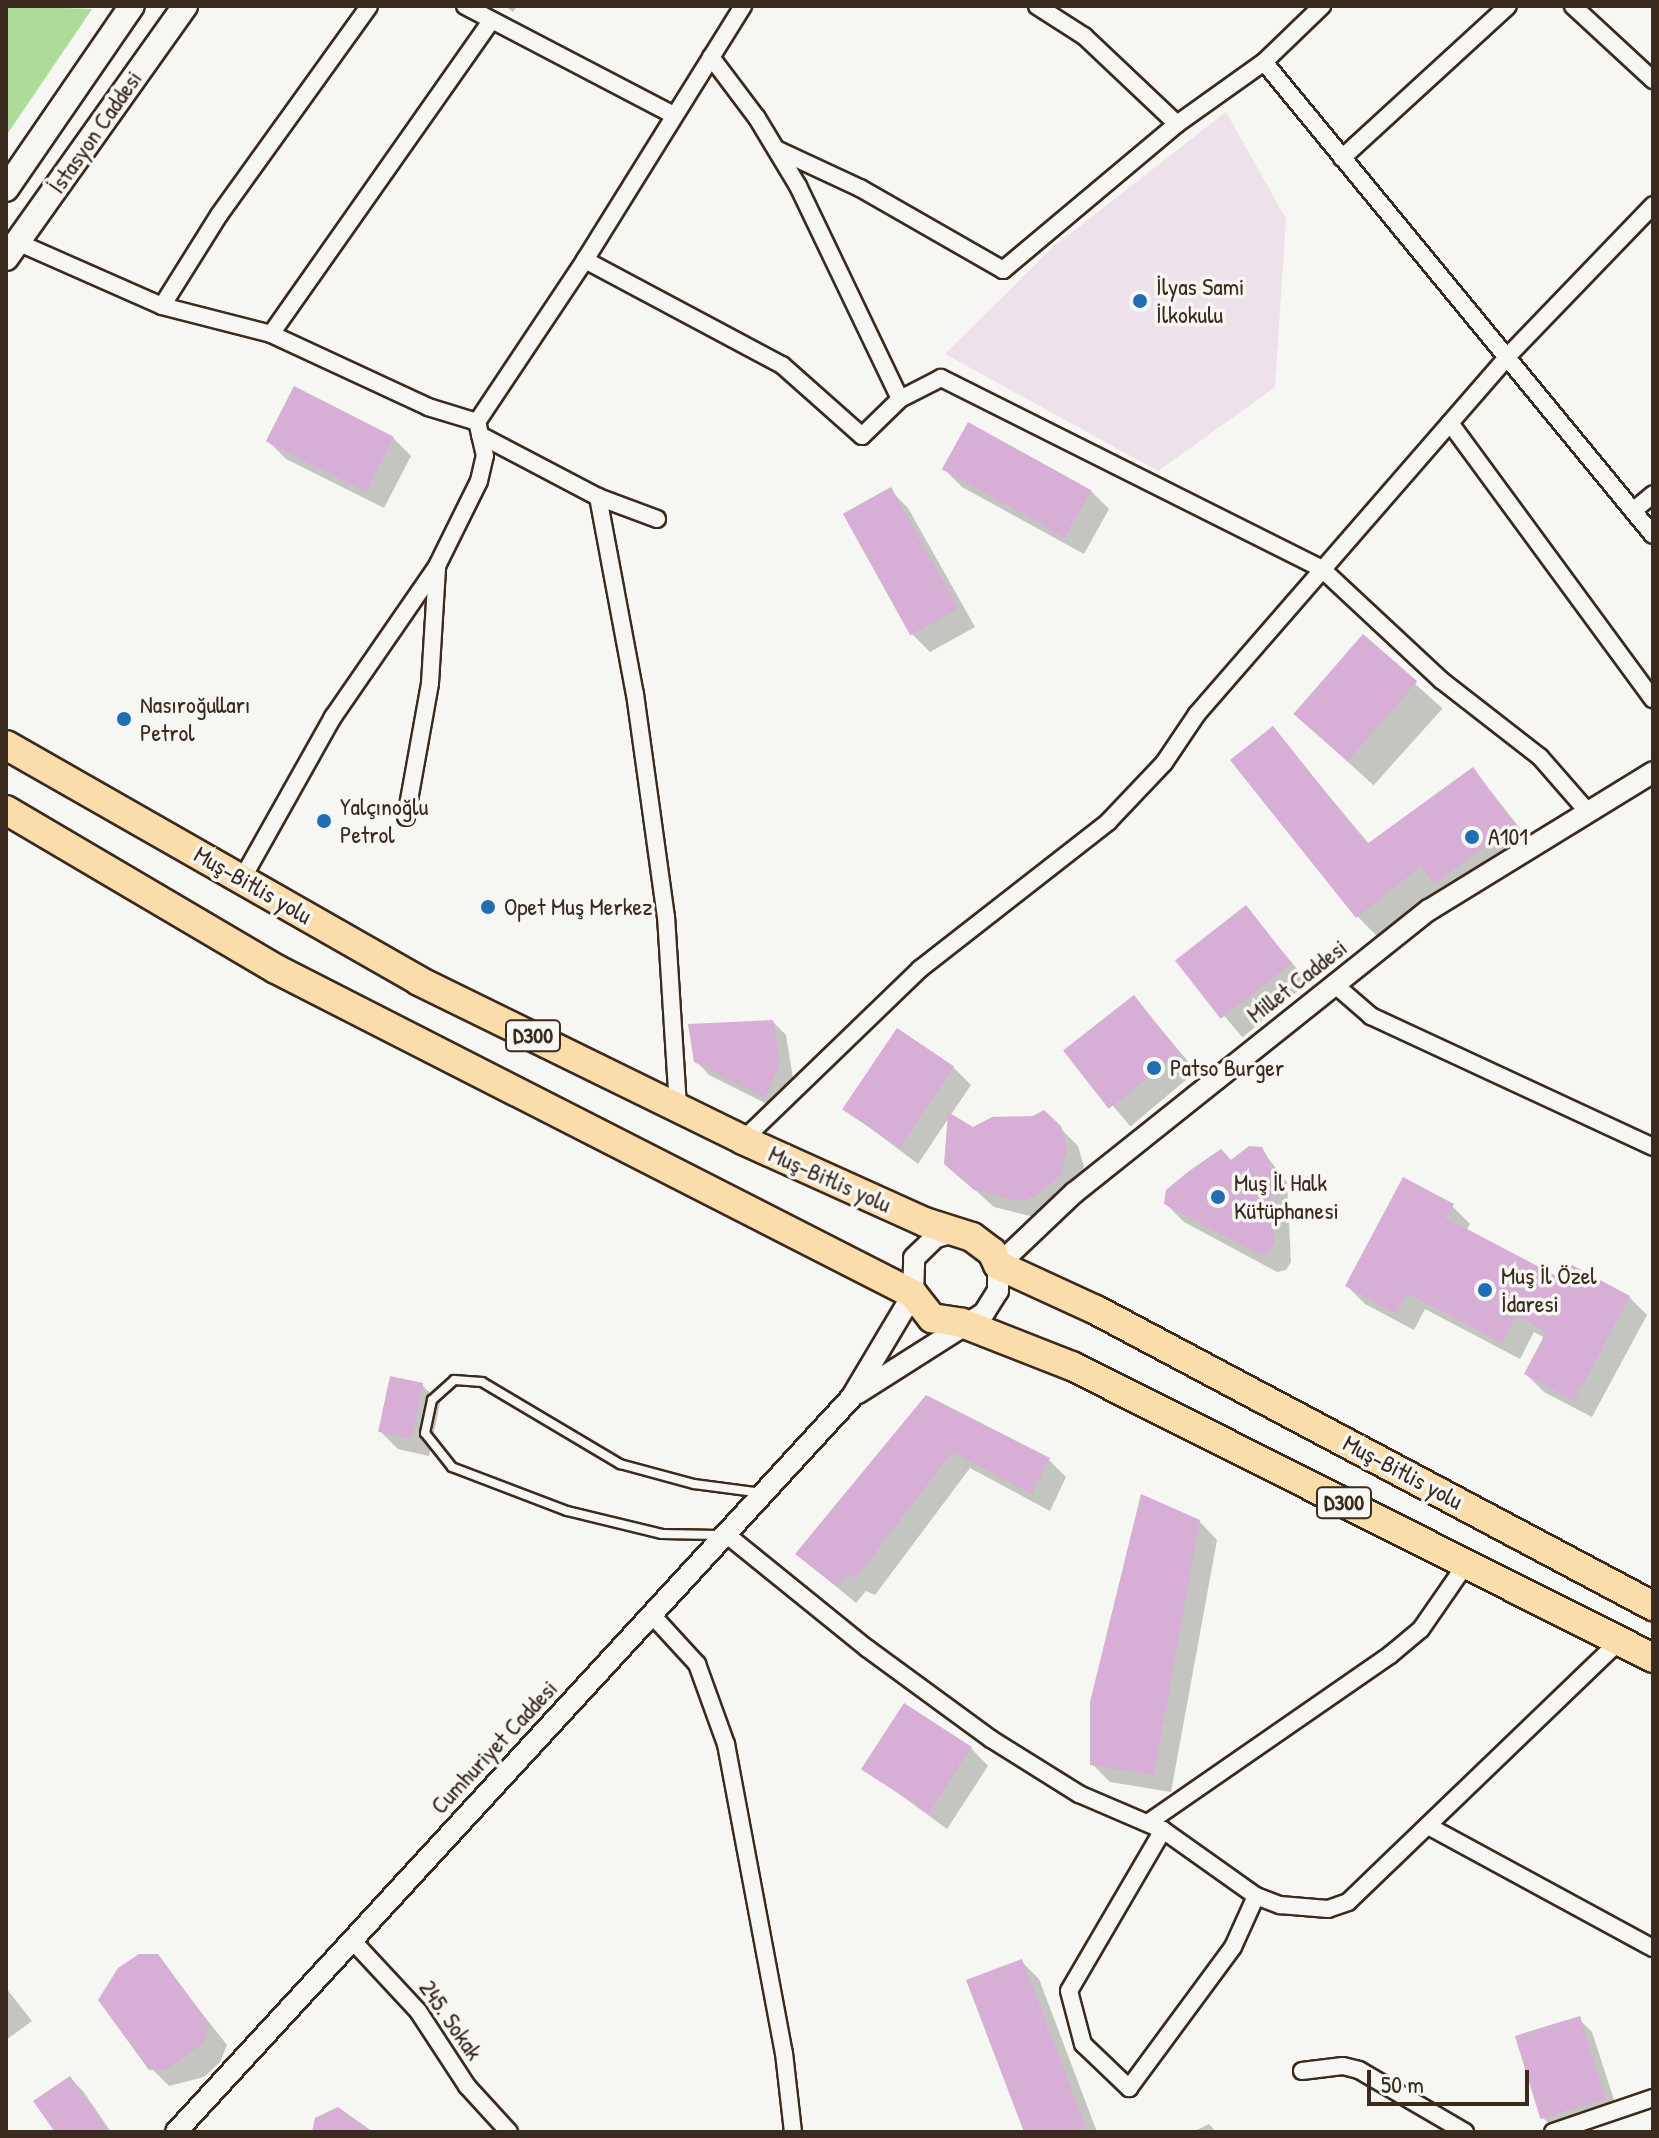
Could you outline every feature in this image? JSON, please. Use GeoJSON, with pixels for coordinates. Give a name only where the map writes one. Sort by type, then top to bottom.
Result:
{"type":"FeatureCollection","features":[{"type":"Feature","properties":{"kind":"highway","name":"Muş-Bitlis yolu"},"geometry":{"type":"LineString","coordinates":[[6,745],[419,981],[678,1105],[743,1140],[951,1233],[981,1242],[998,1265],[1121,1324],[1653,1606]]}},
{"type":"Feature","properties":{"kind":"highway","name":"D300"},"geometry":{"type":"LineString","coordinates":[[6,810],[276,969],[913,1294],[932,1318],[962,1323],[1072,1366],[1653,1658]]}},
{"type":"Feature","properties":{"kind":"main road","name":"İstasyon Caddesi"},"geometry":{"type":"LineString","coordinates":[[6,189],[132,6]]}},
{"type":"Feature","properties":{"kind":"main road","name":"İstasyon Caddesi"},"geometry":{"type":"LineString","coordinates":[[11,250],[185,6]]}},
{"type":"Feature","properties":{"kind":"street"},"geometry":{"type":"LineString","coordinates":[[162,306],[219,215],[369,6]]}},
{"type":"Feature","properties":{"kind":"street"},"geometry":{"type":"LineString","coordinates":[[465,6],[490,22],[672,114]]}},
{"type":"Feature","properties":{"kind":"street"},"geometry":{"type":"LineString","coordinates":[[242,879],[333,717],[437,566],[479,481],[485,456],[478,428],[585,260],[672,114],[743,6]]}},
{"type":"Feature","properties":{"kind":"street"},"geometry":{"type":"LineString","coordinates":[[1037,6],[1084,36],[1177,124]]}},
{"type":"Feature","properties":{"kind":"street"},"geometry":{"type":"LineString","coordinates":[[776,149],[860,188],[1003,270],[1177,124],[1264,62],[1322,6]]}},
{"type":"Feature","properties":{"kind":"street"},"geometry":{"type":"LineString","coordinates":[[1342,158],[1508,6]]}},
{"type":"Feature","properties":{"kind":"street"},"geometry":{"type":"LineString","coordinates":[[1573,6],[1653,80]]}},
{"type":"Feature","properties":{"kind":"street"},"geometry":{"type":"LineString","coordinates":[[271,334],[490,22]]}},
{"type":"Feature","properties":{"kind":"street"},"geometry":{"type":"LineString","coordinates":[[711,57],[776,149],[842,271],[900,399]]}},
{"type":"Feature","properties":{"kind":"street"},"geometry":{"type":"LineString","coordinates":[[1264,62],[1653,535]]}},
{"type":"Feature","properties":{"kind":"street"},"geometry":{"type":"LineString","coordinates":[[743,1140],[920,969],[1108,822],[1164,763],[1197,714],[1506,358],[1653,205]]}},
{"type":"Feature","properties":{"kind":"street"},"geometry":{"type":"LineString","coordinates":[[11,250],[162,306],[271,334],[478,428],[598,497],[657,519]]}},
{"type":"Feature","properties":{"kind":"street"},"geometry":{"type":"LineString","coordinates":[[585,260],[782,365],[862,436],[900,399],[941,378],[1322,569],[1441,680],[1540,757],[1588,812]]}},
{"type":"Feature","properties":{"kind":"street"},"geometry":{"type":"LineString","coordinates":[[1450,423],[1653,699]]}},
{"type":"Feature","properties":{"kind":"street"},"geometry":{"type":"LineString","coordinates":[[1633,511],[1653,494]]}},
{"type":"Feature","properties":{"kind":"street"},"geometry":{"type":"LineString","coordinates":[[598,497],[635,694],[662,884],[678,1105]]}},
{"type":"Feature","properties":{"kind":"street"},"geometry":{"type":"LineString","coordinates":[[406,817],[430,683],[437,566]]}},
{"type":"Feature","properties":{"kind":"street","name":"Millet Caddesi"},"geometry":{"type":"LineString","coordinates":[[998,1265],[1134,1141],[1429,910],[1653,772]]}},
{"type":"Feature","properties":{"kind":"street"},"geometry":{"type":"LineString","coordinates":[[1334,984],[1371,1016],[1653,1147]]}},
{"type":"Feature","properties":{"kind":"street","name":"Cumhuriyet Caddesi"},"geometry":{"type":"LineString","coordinates":[[176,2132],[851,1398],[913,1294],[914,1258],[936,1237],[951,1233]]}},
{"type":"Feature","properties":{"kind":"street","name":"Cumhuriyet Caddesi"},"geometry":{"type":"LineString","coordinates":[[851,1398],[993,1303],[998,1265]]}},
{"type":"Feature","properties":{"kind":"street"},"geometry":{"type":"LineString","coordinates":[[727,1535],[868,1649],[991,1739],[1079,1794],[1156,1826],[1256,1896],[1306,1908],[1328,1909],[1348,1902],[1430,1827],[1620,1640]]}},
{"type":"Feature","properties":{"kind":"street"},"geometry":{"type":"LineString","coordinates":[[1256,1896],[1233,1947],[1129,2088],[1083,2044],[1069,1991],[1156,1826],[1421,1629],[1466,1564]]}},
{"type":"Feature","properties":{"kind":"street"},"geometry":{"type":"LineString","coordinates":[[652,1615],[684,1644],[697,1664],[726,1744],[784,2053],[793,2132]]}},
{"type":"Feature","properties":{"kind":"street"},"geometry":{"type":"LineString","coordinates":[[1430,1827],[1653,1948]]}},
{"type":"Feature","properties":{"kind":"street","name":"245. Sokak"},"geometry":{"type":"LineString","coordinates":[[351,1939],[393,1980],[443,2043],[467,2086],[509,2132]]}},
{"type":"Feature","properties":{"kind":"street"},"geometry":{"type":"LineString","coordinates":[[1302,2071],[1343,2066],[1359,2070],[1465,2132]]}},
{"type":"Feature","properties":{"kind":"street"},"geometry":{"type":"LineString","coordinates":[[1553,2132],[1653,2098]]}},
{"type":"Feature","properties":{"kind":"lane"},"geometry":{"type":"LineString","coordinates":[[727,1535],[662,1534],[581,1514],[452,1467],[425,1433],[432,1400],[454,1380],[482,1382],[620,1464],[694,1484],[763,1493]]}},
{"type":"Feature","properties":{"kind":"shaded area","name":"İlyas Sami İlkokulu"},"geometry":{"type":"Polygon","coordinates":[[[1226,112],[1286,219],[1275,387],[1158,471],[945,354],[1053,247],[1226,112]]]}},
{"type":"Feature","properties":{"kind":"green space"},"geometry":{"type":"Polygon","coordinates":[[[6,6],[92,9],[6,136],[6,6]]]}},
{"type":"Feature","properties":{"kind":"building"},"geometry":{"type":"Polygon","coordinates":[[[294,386],[394,437],[366,492],[266,441],[294,386]]]}},
{"type":"Feature","properties":{"kind":"building"},"geometry":{"type":"Polygon","coordinates":[[[968,422],[1091,490],[1065,538],[942,469],[968,422]]]}},
{"type":"Feature","properties":{"kind":"building"},"geometry":{"type":"Polygon","coordinates":[[[891,487],[958,609],[910,635],[843,514],[891,487]]]}},
{"type":"Feature","properties":{"kind":"building"},"geometry":{"type":"Polygon","coordinates":[[[1363,634],[1417,681],[1348,761],[1293,714],[1363,634]]]}},
{"type":"Feature","properties":{"kind":"building"},"geometry":{"type":"Polygon","coordinates":[[[1273,726],[1367,844],[1473,767],[1515,825],[1434,884],[1421,866],[1356,918],[1230,760],[1273,726]]]}},
{"type":"Feature","properties":{"kind":"building"},"geometry":{"type":"Polygon","coordinates":[[[1246,905],[1292,963],[1221,1019],[1175,960],[1246,905]]]}},
{"type":"Feature","properties":{"kind":"building"},"geometry":{"type":"Polygon","coordinates":[[[1134,995],[1180,1053],[1109,1109],[1063,1050],[1134,995]]]}},
{"type":"Feature","properties":{"kind":"building"},"geometry":{"type":"Polygon","coordinates":[[[773,1020],[780,1064],[765,1098],[694,1062],[688,1024],[773,1020]]]}},
{"type":"Feature","properties":{"kind":"building"},"geometry":{"type":"Polygon","coordinates":[[[897,1028],[954,1067],[899,1148],[842,1109],[897,1028]]]}},
{"type":"Feature","properties":{"kind":"building"},"geometry":{"type":"Polygon","coordinates":[[[1044,1110],[1061,1126],[1067,1148],[1061,1175],[1033,1198],[1018,1201],[974,1190],[944,1164],[948,1112],[973,1127],[992,1117],[1033,1116],[1044,1110]]]}},
{"type":"Feature","properties":{"kind":"building","name":"Muş İl Halk Kütüphanesi"},"geometry":{"type":"Polygon","coordinates":[[[1249,1146],[1262,1147],[1270,1162],[1274,1243],[1269,1252],[1258,1254],[1164,1204],[1166,1190],[1221,1149],[1231,1160],[1249,1146]]]}},
{"type":"Feature","properties":{"kind":"building","name":"Muş İl Özel İdaresi"},"geometry":{"type":"Polygon","coordinates":[[[1403,1177],[1454,1204],[1446,1218],[1564,1280],[1572,1265],[1630,1296],[1574,1401],[1524,1374],[1546,1332],[1516,1315],[1502,1343],[1407,1293],[1396,1314],[1345,1286],[1403,1177]]]}},
{"type":"Feature","properties":{"kind":"building"},"geometry":{"type":"Polygon","coordinates":[[[390,1376],[423,1383],[411,1439],[378,1432],[390,1376]]]}},
{"type":"Feature","properties":{"kind":"building"},"geometry":{"type":"Polygon","coordinates":[[[926,1395],[1050,1458],[1032,1494],[952,1452],[856,1578],[847,1574],[837,1587],[795,1554],[926,1395]]]}},
{"type":"Feature","properties":{"kind":"building"},"geometry":{"type":"Polygon","coordinates":[[[1141,1494],[1200,1520],[1154,1775],[1090,1765],[1090,1702],[1141,1494]]]}},
{"type":"Feature","properties":{"kind":"building"},"geometry":{"type":"Polygon","coordinates":[[[904,1703],[972,1747],[929,1813],[861,1769],[904,1703]]]}},
{"type":"Feature","properties":{"kind":"building"},"geometry":{"type":"Polygon","coordinates":[[[139,1954],[158,1954],[210,2025],[202,2044],[168,2069],[149,2070],[98,2000],[118,1968],[139,1954]]]}},
{"type":"Feature","properties":{"kind":"building"},"geometry":{"type":"Polygon","coordinates":[[[1022,1959],[1086,2127],[1072,2132],[1024,2132],[966,1980],[1022,1959]]]}},
{"type":"Feature","properties":{"kind":"building"},"geometry":{"type":"Polygon","coordinates":[[[1580,2016],[1605,2099],[1540,2119],[1515,2036],[1580,2016]]]}},
{"type":"Feature","properties":{"kind":"building"},"geometry":{"type":"Polygon","coordinates":[[[70,2076],[109,2132],[55,2132],[33,2101],[70,2076]]]}},
{"type":"Feature","properties":{"kind":"building"},"geometry":{"type":"Polygon","coordinates":[[[338,2107],[373,2132],[312,2132],[315,2118],[338,2107]]]}},
{"type":"Feature","properties":{"kind":"place","name":"İlyas Sami İlkokulu"},"geometry":{"type":"Point","coordinates":[1140,301]}},
{"type":"Feature","properties":{"kind":"place","name":"Nasıroğulları Petrol"},"geometry":{"type":"Point","coordinates":[124,719]}},
{"type":"Feature","properties":{"kind":"place","name":"Yalçınoğlu Petrol"},"geometry":{"type":"Point","coordinates":[324,821]}},
{"type":"Feature","properties":{"kind":"place","name":"A101"},"geometry":{"type":"Point","coordinates":[1472,837]}},
{"type":"Feature","properties":{"kind":"place","name":"Opet Muş Merkez"},"geometry":{"type":"Point","coordinates":[488,907]}},
{"type":"Feature","properties":{"kind":"place","name":"Patso Burger"},"geometry":{"type":"Point","coordinates":[1154,1068]}},
{"type":"Feature","properties":{"kind":"place","name":"Muş İl Halk Kütüphanesi"},"geometry":{"type":"Point","coordinates":[1218,1197]}},
{"type":"Feature","properties":{"kind":"place","name":"Muş İl Özel İdaresi"},"geometry":{"type":"Point","coordinates":[1485,1290]}}]}
